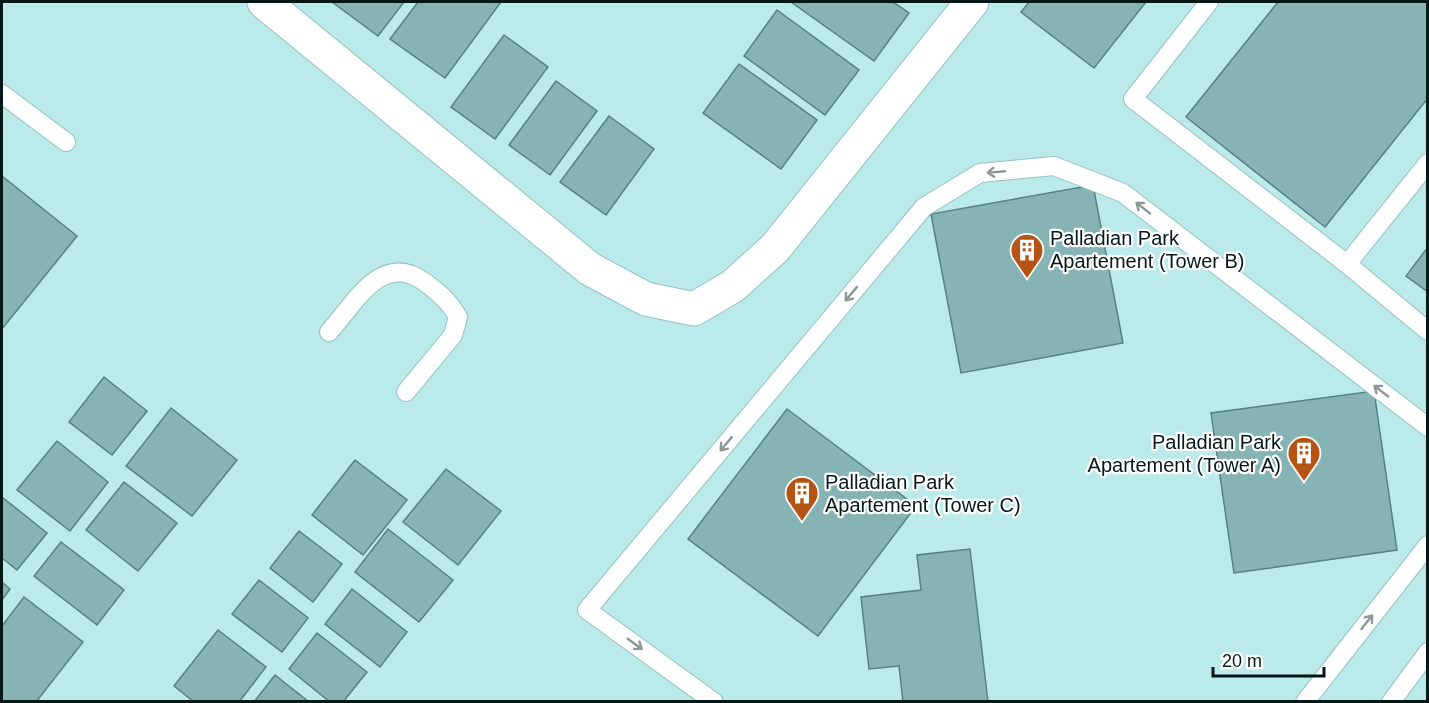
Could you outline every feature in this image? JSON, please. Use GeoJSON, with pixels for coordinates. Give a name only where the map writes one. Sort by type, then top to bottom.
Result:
{"type":"FeatureCollection","features":[{"type":"Feature","properties":{"kind":"street"},"geometry":{"type":"LineString","coordinates":[[264,2],[590,269],[646,299],[694,309],[733,286],[775,248],[972,2]]}},
{"type":"Feature","properties":{"kind":"lane"},"geometry":{"type":"LineString","coordinates":[[1209,2],[1133,99],[1347,264],[1428,331]]}},
{"type":"Feature","properties":{"kind":"lane"},"geometry":{"type":"LineString","coordinates":[[2,94],[66,142]]}},
{"type":"Feature","properties":{"kind":"lane"},"geometry":{"type":"LineString","coordinates":[[1347,264],[1428,163]]}},
{"type":"Feature","properties":{"kind":"lane"},"geometry":{"type":"LineString","coordinates":[[714,702],[587,610],[924,207],[980,173],[1054,166],[1124,193],[1428,427]]}},
{"type":"Feature","properties":{"kind":"lane"},"geometry":{"type":"LineString","coordinates":[[329,332],[378,277],[395,270],[415,275],[448,300],[458,317],[453,335],[406,392]]}},
{"type":"Feature","properties":{"kind":"lane"},"geometry":{"type":"LineString","coordinates":[[1305,702],[1428,545]]}},
{"type":"Feature","properties":{"kind":"lane"},"geometry":{"type":"LineString","coordinates":[[1391,702],[1428,652]]}},
{"type":"Feature","properties":{"kind":"building"},"geometry":{"type":"Polygon","coordinates":[[[332,2],[404,2],[378,36],[332,2]]]}},
{"type":"Feature","properties":{"kind":"building"},"geometry":{"type":"Polygon","coordinates":[[[418,2],[501,2],[445,78],[390,39],[418,2]]]}},
{"type":"Feature","properties":{"kind":"building"},"geometry":{"type":"Polygon","coordinates":[[[791,2],[893,2],[909,13],[874,61],[791,2]]]}},
{"type":"Feature","properties":{"kind":"building"},"geometry":{"type":"Polygon","coordinates":[[[1029,2],[1146,2],[1094,68],[1021,12],[1029,2]]]}},
{"type":"Feature","properties":{"kind":"building"},"geometry":{"type":"Polygon","coordinates":[[[1278,2],[1428,2],[1428,98],[1325,227],[1186,117],[1278,2]]]}},
{"type":"Feature","properties":{"kind":"building"},"geometry":{"type":"Polygon","coordinates":[[[777,10],[859,70],[825,115],[744,56],[777,10]]]}},
{"type":"Feature","properties":{"kind":"building"},"geometry":{"type":"Polygon","coordinates":[[[504,35],[548,67],[495,139],[451,107],[504,35]]]}},
{"type":"Feature","properties":{"kind":"building"},"geometry":{"type":"Polygon","coordinates":[[[739,64],[817,120],[781,169],[703,113],[739,64]]]}},
{"type":"Feature","properties":{"kind":"building"},"geometry":{"type":"Polygon","coordinates":[[[556,81],[597,111],[550,175],[509,145],[556,81]]]}},
{"type":"Feature","properties":{"kind":"building"},"geometry":{"type":"Polygon","coordinates":[[[609,116],[654,149],[606,215],[560,182],[609,116]]]}},
{"type":"Feature","properties":{"kind":"building"},"geometry":{"type":"Polygon","coordinates":[[[2,176],[77,236],[2,329],[2,176]]]}},
{"type":"Feature","properties":{"kind":"building","name":"Palladian Park Apartement (Tower B)"},"geometry":{"type":"Polygon","coordinates":[[[1093,185],[1123,343],[961,373],[931,214],[1093,185]]]}},
{"type":"Feature","properties":{"kind":"building"},"geometry":{"type":"Polygon","coordinates":[[[1428,247],[1428,292],[1406,276],[1428,247]]]}},
{"type":"Feature","properties":{"kind":"building"},"geometry":{"type":"Polygon","coordinates":[[[104,377],[147,411],[112,455],[69,422],[104,377]]]}},
{"type":"Feature","properties":{"kind":"building","name":"Palladian Park Apartement (Tower A)"},"geometry":{"type":"Polygon","coordinates":[[[1374,391],[1397,550],[1234,573],[1211,413],[1374,391]]]}},
{"type":"Feature","properties":{"kind":"building"},"geometry":{"type":"Polygon","coordinates":[[[171,408],[237,460],[192,516],[126,466],[171,408]]]}},
{"type":"Feature","properties":{"kind":"building","name":"Palladian Park Apartement (Tower C)"},"geometry":{"type":"Polygon","coordinates":[[[787,409],[916,506],[818,636],[688,539],[787,409]]]}},
{"type":"Feature","properties":{"kind":"building"},"geometry":{"type":"Polygon","coordinates":[[[57,441],[108,482],[70,531],[17,490],[57,441]]]}},
{"type":"Feature","properties":{"kind":"building"},"geometry":{"type":"Polygon","coordinates":[[[355,460],[407,500],[363,555],[312,515],[355,460]]]}},
{"type":"Feature","properties":{"kind":"building"},"geometry":{"type":"Polygon","coordinates":[[[446,469],[501,511],[458,565],[403,522],[446,469]]]}},
{"type":"Feature","properties":{"kind":"building"},"geometry":{"type":"Polygon","coordinates":[[[124,482],[177,523],[138,571],[86,530],[124,482]]]}},
{"type":"Feature","properties":{"kind":"building"},"geometry":{"type":"Polygon","coordinates":[[[2,497],[47,533],[17,570],[2,558],[2,497]]]}},
{"type":"Feature","properties":{"kind":"building"},"geometry":{"type":"Polygon","coordinates":[[[388,529],[453,580],[419,622],[355,572],[388,529]]]}},
{"type":"Feature","properties":{"kind":"building"},"geometry":{"type":"Polygon","coordinates":[[[299,531],[342,564],[313,602],[270,568],[299,531]]]}},
{"type":"Feature","properties":{"kind":"building"},"geometry":{"type":"Polygon","coordinates":[[[61,542],[124,590],[97,625],[34,576],[61,542]]]}},
{"type":"Feature","properties":{"kind":"building"},"geometry":{"type":"Polygon","coordinates":[[[970,549],[988,702],[903,702],[899,666],[869,669],[861,597],[921,590],[917,555],[970,549]]]}},
{"type":"Feature","properties":{"kind":"building"},"geometry":{"type":"Polygon","coordinates":[[[259,580],[308,618],[282,652],[232,614],[259,580]]]}},
{"type":"Feature","properties":{"kind":"building"},"geometry":{"type":"Polygon","coordinates":[[[2,582],[10,589],[2,600],[2,582]]]}},
{"type":"Feature","properties":{"kind":"building"},"geometry":{"type":"Polygon","coordinates":[[[352,589],[407,632],[380,667],[325,624],[352,589]]]}},
{"type":"Feature","properties":{"kind":"building"},"geometry":{"type":"Polygon","coordinates":[[[24,597],[83,642],[36,702],[2,702],[2,626],[24,597]]]}},
{"type":"Feature","properties":{"kind":"building"},"geometry":{"type":"Polygon","coordinates":[[[218,630],[266,667],[239,702],[194,702],[174,686],[218,630]]]}},
{"type":"Feature","properties":{"kind":"building"},"geometry":{"type":"Polygon","coordinates":[[[317,633],[367,672],[343,702],[330,702],[289,669],[317,633]]]}},
{"type":"Feature","properties":{"kind":"building"},"geometry":{"type":"Polygon","coordinates":[[[275,675],[309,702],[254,702],[275,675]]]}},
{"type":"Feature","properties":{"kind":"place","name":"Palladian Park Apartement (Tower B)"},"geometry":{"type":"Point","coordinates":[1027,279]}},
{"type":"Feature","properties":{"kind":"place","name":"Palladian Park Apartement (Tower A)"},"geometry":{"type":"Point","coordinates":[1304,482]}},
{"type":"Feature","properties":{"kind":"place","name":"Palladian Park Apartement (Tower C)"},"geometry":{"type":"Point","coordinates":[802,522]}}]}
